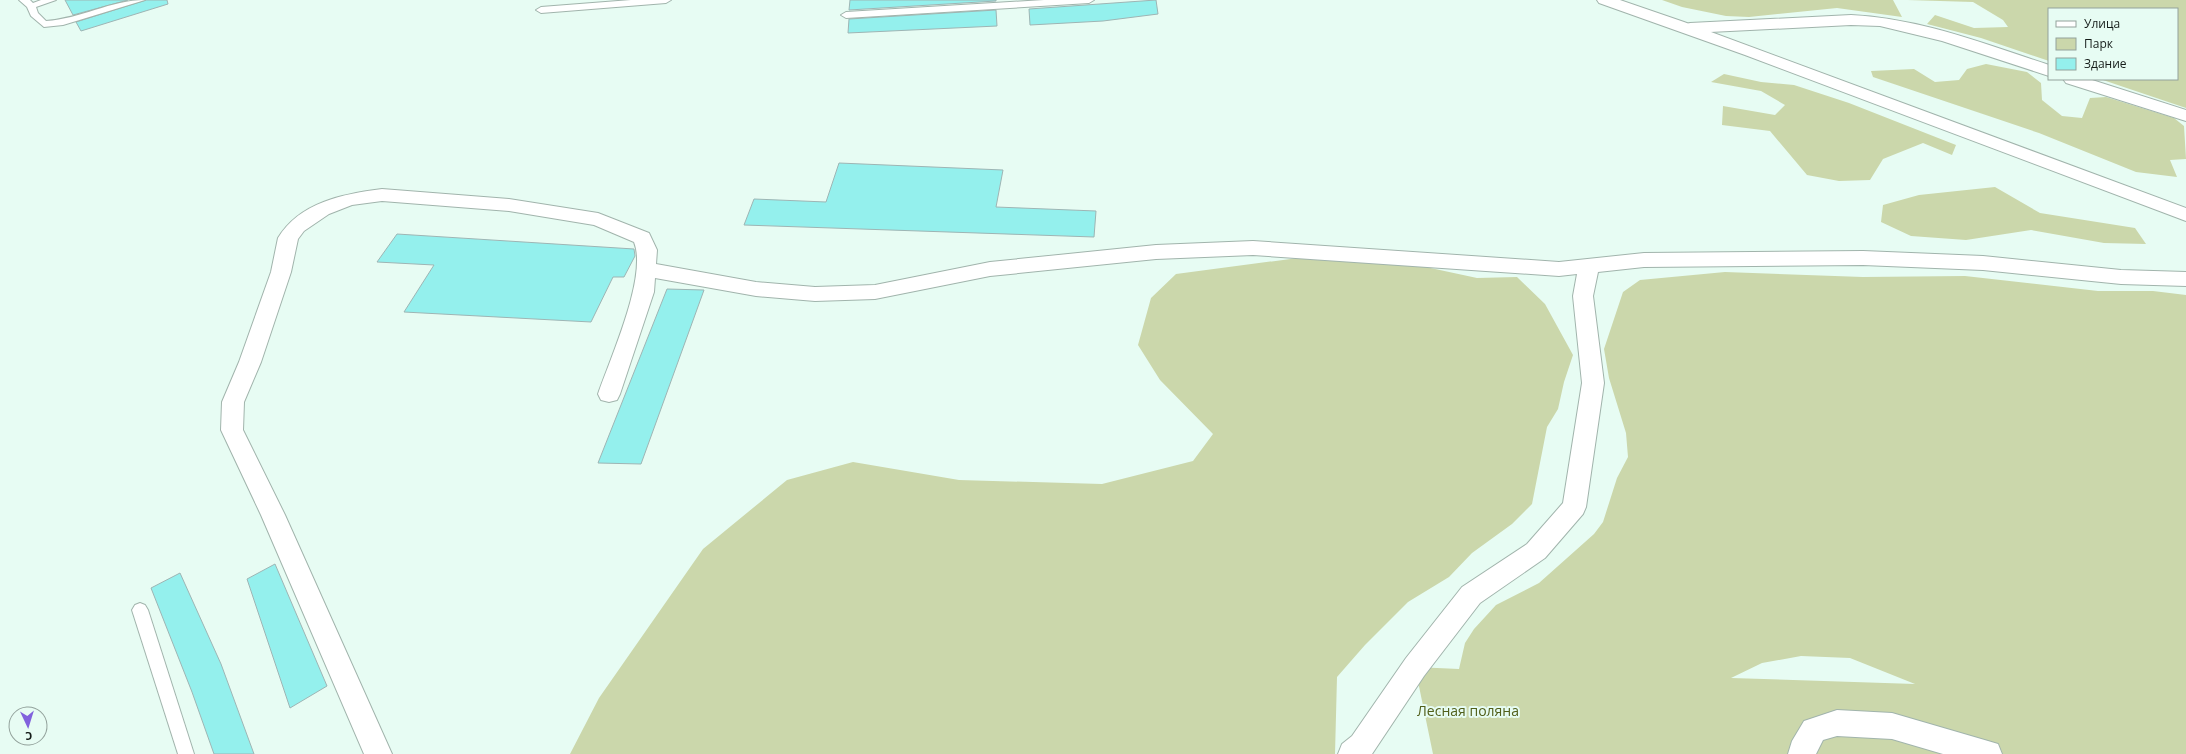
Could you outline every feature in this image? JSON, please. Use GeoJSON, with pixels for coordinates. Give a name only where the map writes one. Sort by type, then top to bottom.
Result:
{"type":"FeatureCollection","features":[{"type":"Feature","properties":{"kind":"street"},"geometry":{"type":"LineString","coordinates":[[1605,0],[1690,28],[2048,165],[2186,215]]}},
{"type":"Feature","properties":{"kind":"street"},"geometry":{"type":"LineString","coordinates":[[1690,28],[1828,20],[1880,21],[1947,37],[2048,72]]}},
{"type":"Feature","properties":{"kind":"street"},"geometry":{"type":"LineString","coordinates":[[2075,80],[2186,116]]}},
{"type":"Feature","properties":{"kind":"street"},"geometry":{"type":"LineString","coordinates":[[378,754],[273,515],[232,430],[233,402],[250,362],[281,272],[288,238],[297,226],[322,210],[349,199],[382,195],[509,204],[598,218],[642,238],[647,250],[647,269],[644,292],[609,394]]}},
{"type":"Feature","properties":{"kind":"street"},"geometry":{"type":"LineString","coordinates":[[647,269],[666,274],[756,288],[815,294],[875,292],[990,269],[1156,252],[1253,248],[1559,269],[1644,260],[1863,258],[1983,263],[2121,277],[2186,279]]}},
{"type":"Feature","properties":{"kind":"street"},"geometry":{"type":"LineString","coordinates":[[1352,754],[1362,745],[1415,667],[1471,595],[1536,551],[1574,506],[1593,383],[1583,296],[1588,266]]}},
{"type":"Feature","properties":{"kind":"street"},"geometry":{"type":"LineString","coordinates":[[1802,754],[1802,750],[1814,730],[1837,723],[1892,726],[1988,754]]}},
{"type":"Feature","properties":{"kind":"lane"},"geometry":{"type":"LineString","coordinates":[[51,0],[27,3],[34,14],[44,24],[60,23],[140,0]]}},
{"type":"Feature","properties":{"kind":"lane"},"geometry":{"type":"LineString","coordinates":[[541,10],[666,0]]}},
{"type":"Feature","properties":{"kind":"lane"},"geometry":{"type":"LineString","coordinates":[[846,15],[1089,0]]}},
{"type":"Feature","properties":{"kind":"lane"},"geometry":{"type":"LineString","coordinates":[[140,610],[186,754]]}},
{"type":"Feature","properties":{"kind":"green space"},"geometry":{"type":"Polygon","coordinates":[[[1662,0],[1893,0],[1902,17],[1837,8],[1749,17],[1726,16],[1682,7],[1662,0]]]}},
{"type":"Feature","properties":{"kind":"green space"},"geometry":{"type":"Polygon","coordinates":[[[1907,0],[2186,0],[2186,108],[2103,80],[2178,80],[2178,8],[2048,8],[2048,61],[1981,38],[1927,24],[1935,15],[1974,28],[2008,27],[2003,20],[1973,2],[1907,0]]]}},
{"type":"Feature","properties":{"kind":"green space"},"geometry":{"type":"Polygon","coordinates":[[[1986,64],[2027,72],[2041,83],[2042,100],[2062,116],[2082,118],[2090,98],[2106,97],[2174,118],[2184,126],[2186,159],[2170,160],[2177,177],[2136,172],[2039,133],[1873,77],[1871,71],[1914,69],[1935,82],[1959,80],[1967,69],[1986,64]]]}},
{"type":"Feature","properties":{"kind":"green space"},"geometry":{"type":"Polygon","coordinates":[[[1724,74],[1761,82],[1794,85],[1849,103],[1956,145],[1952,155],[1923,143],[1883,159],[1870,180],[1839,181],[1807,175],[1770,131],[1722,125],[1723,106],[1775,115],[1785,105],[1761,91],[1711,82],[1724,74]]]}},
{"type":"Feature","properties":{"kind":"green space"},"geometry":{"type":"Polygon","coordinates":[[[1995,187],[2040,213],[2135,228],[2146,244],[2104,243],[2031,230],[1966,240],[1911,236],[1881,222],[1883,205],[1919,195],[1995,187]]]}},
{"type":"Feature","properties":{"kind":"green space"},"geometry":{"type":"Polygon","coordinates":[[[1328,254],[1384,258],[1477,278],[1517,277],[1545,304],[1573,355],[1564,382],[1558,409],[1547,427],[1532,504],[1512,524],[1472,553],[1449,577],[1408,602],[1365,645],[1337,677],[1335,754],[570,754],[599,698],[703,549],[787,480],[853,462],[959,480],[1102,484],[1193,461],[1213,434],[1160,380],[1138,345],[1151,298],[1176,274],[1328,254]]]}},
{"type":"Feature","properties":{"kind":"green space","name":"Лесная поляна"},"geometry":{"type":"Polygon","coordinates":[[[1725,272],[1863,277],[1965,276],[2098,291],[2153,291],[2186,295],[2186,754],[1433,754],[1415,667],[1459,669],[1465,643],[1474,629],[1496,605],[1539,583],[1594,534],[1603,522],[1617,478],[1628,457],[1626,433],[1609,378],[1604,349],[1623,292],[1640,280],[1725,272]],[[1801,656],[1762,663],[1731,678],[1915,684],[1850,658],[1801,656]]]}},
{"type":"Feature","properties":{"kind":"building"},"geometry":{"type":"Polygon","coordinates":[[[65,0],[128,0],[73,15],[65,0]]]}},
{"type":"Feature","properties":{"kind":"building"},"geometry":{"type":"Polygon","coordinates":[[[146,0],[167,0],[168,4],[81,31],[76,22],[146,0]]]}},
{"type":"Feature","properties":{"kind":"building"},"geometry":{"type":"Polygon","coordinates":[[[850,0],[996,0],[996,1],[849,10],[850,0]]]}},
{"type":"Feature","properties":{"kind":"building"},"geometry":{"type":"Polygon","coordinates":[[[1156,0],[1158,14],[1103,21],[1030,25],[1029,9],[1156,0]]]}},
{"type":"Feature","properties":{"kind":"building"},"geometry":{"type":"Polygon","coordinates":[[[996,10],[997,26],[848,33],[849,19],[996,10]]]}},
{"type":"Feature","properties":{"kind":"building"},"geometry":{"type":"Polygon","coordinates":[[[839,163],[1003,170],[996,207],[1096,211],[1094,237],[744,225],[754,199],[826,202],[839,163]]]}},
{"type":"Feature","properties":{"kind":"building"},"geometry":{"type":"Polygon","coordinates":[[[397,234],[634,249],[635,256],[624,277],[613,277],[591,322],[404,312],[434,265],[377,262],[397,234]]]}},
{"type":"Feature","properties":{"kind":"building"},"geometry":{"type":"Polygon","coordinates":[[[667,289],[704,290],[641,464],[598,463],[667,289]]]}},
{"type":"Feature","properties":{"kind":"building"},"geometry":{"type":"Polygon","coordinates":[[[275,564],[327,686],[290,708],[247,579],[275,564]]]}},
{"type":"Feature","properties":{"kind":"building"},"geometry":{"type":"Polygon","coordinates":[[[180,573],[221,664],[254,754],[214,754],[192,692],[151,588],[180,573]]]}}]}
